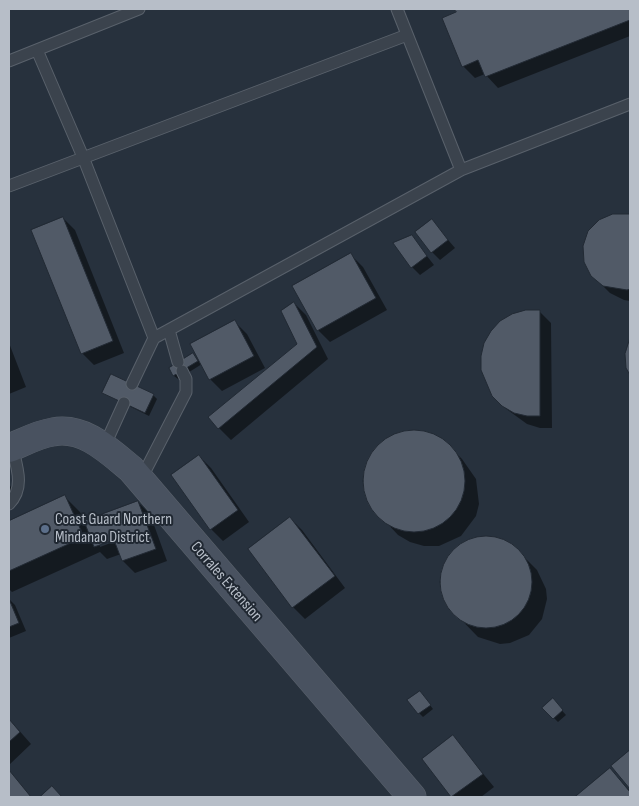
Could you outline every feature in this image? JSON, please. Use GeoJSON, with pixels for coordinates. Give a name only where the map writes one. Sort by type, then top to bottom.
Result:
{"type":"FeatureCollection","features":[{"type":"Feature","properties":{"kind":"main road","name":"Corrales Extension"},"geometry":{"type":"LineString","coordinates":[[10,447],[53,432],[77,432],[104,447],[131,469],[412,797]]}},
{"type":"Feature","properties":{"kind":"lane"},"geometry":{"type":"LineString","coordinates":[[9,61],[138,9]]}},
{"type":"Feature","properties":{"kind":"lane"},"geometry":{"type":"LineString","coordinates":[[397,9],[461,170]]}},
{"type":"Feature","properties":{"kind":"lane"},"geometry":{"type":"LineString","coordinates":[[9,186],[407,35]]}},
{"type":"Feature","properties":{"kind":"lane"},"geometry":{"type":"LineString","coordinates":[[37,50],[83,157],[154,338]]}},
{"type":"Feature","properties":{"kind":"lane"},"geometry":{"type":"LineString","coordinates":[[132,384],[154,338],[461,170],[630,104]]}},
{"type":"Feature","properties":{"kind":"lane"},"geometry":{"type":"LineString","coordinates":[[140,480],[186,392],[186,379],[169,330]]}},
{"type":"Feature","properties":{"kind":"lane"},"geometry":{"type":"LineString","coordinates":[[104,447],[124,404]]}},
{"type":"Feature","properties":{"kind":"lane"},"geometry":{"type":"LineString","coordinates":[[9,504],[15,498],[20,479],[10,447]]}},
{"type":"Feature","properties":{"kind":"building"},"geometry":{"type":"Polygon","coordinates":[[[454,9],[630,9],[630,20],[485,77],[478,60],[462,67],[442,18],[456,12],[454,9]]]}},
{"type":"Feature","properties":{"kind":"building"},"geometry":{"type":"Polygon","coordinates":[[[613,214],[630,214],[630,289],[627,290],[603,286],[591,276],[584,262],[583,246],[588,231],[599,220],[613,214]]]}},
{"type":"Feature","properties":{"kind":"building"},"geometry":{"type":"Polygon","coordinates":[[[63,217],[113,341],[81,354],[31,230],[63,217]]]}},
{"type":"Feature","properties":{"kind":"building"},"geometry":{"type":"Polygon","coordinates":[[[432,219],[448,240],[431,253],[415,232],[432,219]]]}},
{"type":"Feature","properties":{"kind":"building"},"geometry":{"type":"Polygon","coordinates":[[[412,235],[427,256],[411,268],[393,243],[412,235]]]}},
{"type":"Feature","properties":{"kind":"building"},"geometry":{"type":"Polygon","coordinates":[[[351,253],[376,298],[317,331],[292,286],[351,253]]]}},
{"type":"Feature","properties":{"kind":"building"},"geometry":{"type":"Polygon","coordinates":[[[294,302],[317,347],[218,429],[208,417],[297,344],[281,311],[294,302]]]}},
{"type":"Feature","properties":{"kind":"building"},"geometry":{"type":"Polygon","coordinates":[[[526,310],[540,310],[540,416],[514,413],[502,406],[492,396],[481,370],[481,356],[484,343],[491,331],[500,321],[512,314],[526,310]]]}},
{"type":"Feature","properties":{"kind":"building"},"geometry":{"type":"Polygon","coordinates":[[[235,320],[254,356],[209,380],[190,344],[235,320]]]}},
{"type":"Feature","properties":{"kind":"building"},"geometry":{"type":"Polygon","coordinates":[[[630,338],[630,375],[626,368],[625,354],[630,338]]]}},
{"type":"Feature","properties":{"kind":"building"},"geometry":{"type":"Polygon","coordinates":[[[193,353],[198,361],[173,376],[169,368],[193,353]]]}},
{"type":"Feature","properties":{"kind":"building"},"geometry":{"type":"Polygon","coordinates":[[[111,374],[154,394],[145,413],[102,393],[111,374]]]}},
{"type":"Feature","properties":{"kind":"building"},"geometry":{"type":"Polygon","coordinates":[[[414,430],[433,434],[450,445],[461,462],[465,481],[461,500],[450,517],[433,528],[414,532],[395,528],[378,517],[367,500],[363,481],[367,462],[378,445],[395,434],[414,430]]]}},
{"type":"Feature","properties":{"kind":"building"},"geometry":{"type":"Polygon","coordinates":[[[199,455],[238,510],[210,530],[171,475],[199,455]]]}},
{"type":"Feature","properties":{"kind":"building","name":"Coast Guard Northern Mindanao District"},"geometry":{"type":"Polygon","coordinates":[[[65,495],[84,537],[9,571],[9,521],[65,495]]]}},
{"type":"Feature","properties":{"kind":"building"},"geometry":{"type":"Polygon","coordinates":[[[138,501],[156,549],[122,561],[114,540],[94,547],[84,521],[138,501]]]}},
{"type":"Feature","properties":{"kind":"building"},"geometry":{"type":"Polygon","coordinates":[[[290,517],[335,576],[292,608],[248,549],[290,517]]]}},
{"type":"Feature","properties":{"kind":"building"},"geometry":{"type":"Polygon","coordinates":[[[486,536],[504,539],[519,549],[529,564],[532,582],[529,600],[519,615],[504,625],[486,628],[468,625],[453,615],[443,600],[440,582],[443,564],[453,549],[468,539],[486,536]]]}},
{"type":"Feature","properties":{"kind":"building"},"geometry":{"type":"Polygon","coordinates":[[[9,599],[19,623],[9,627],[9,599]]]}},
{"type":"Feature","properties":{"kind":"building"},"geometry":{"type":"Polygon","coordinates":[[[420,691],[431,705],[418,714],[407,700],[420,691]]]}},
{"type":"Feature","properties":{"kind":"building"},"geometry":{"type":"Polygon","coordinates":[[[553,698],[563,710],[553,719],[542,708],[553,698]]]}},
{"type":"Feature","properties":{"kind":"building"},"geometry":{"type":"Polygon","coordinates":[[[9,719],[20,732],[9,742],[9,719]]]}},
{"type":"Feature","properties":{"kind":"building"},"geometry":{"type":"Polygon","coordinates":[[[453,735],[483,774],[451,797],[422,759],[453,735]]]}},
{"type":"Feature","properties":{"kind":"building"},"geometry":{"type":"Polygon","coordinates":[[[630,750],[630,789],[611,766],[630,750]]]}},
{"type":"Feature","properties":{"kind":"building"},"geometry":{"type":"Polygon","coordinates":[[[610,768],[630,792],[630,797],[575,797],[610,768]]]}},
{"type":"Feature","properties":{"kind":"building"},"geometry":{"type":"Polygon","coordinates":[[[9,770],[31,797],[9,797],[9,770]]]}},
{"type":"Feature","properties":{"kind":"building"},"geometry":{"type":"Polygon","coordinates":[[[52,786],[62,797],[40,797],[52,786]]]}},
{"type":"Feature","properties":{"kind":"place","name":"Coast Guard Northern Mindanao District"},"geometry":{"type":"Point","coordinates":[45,529]}}]}
